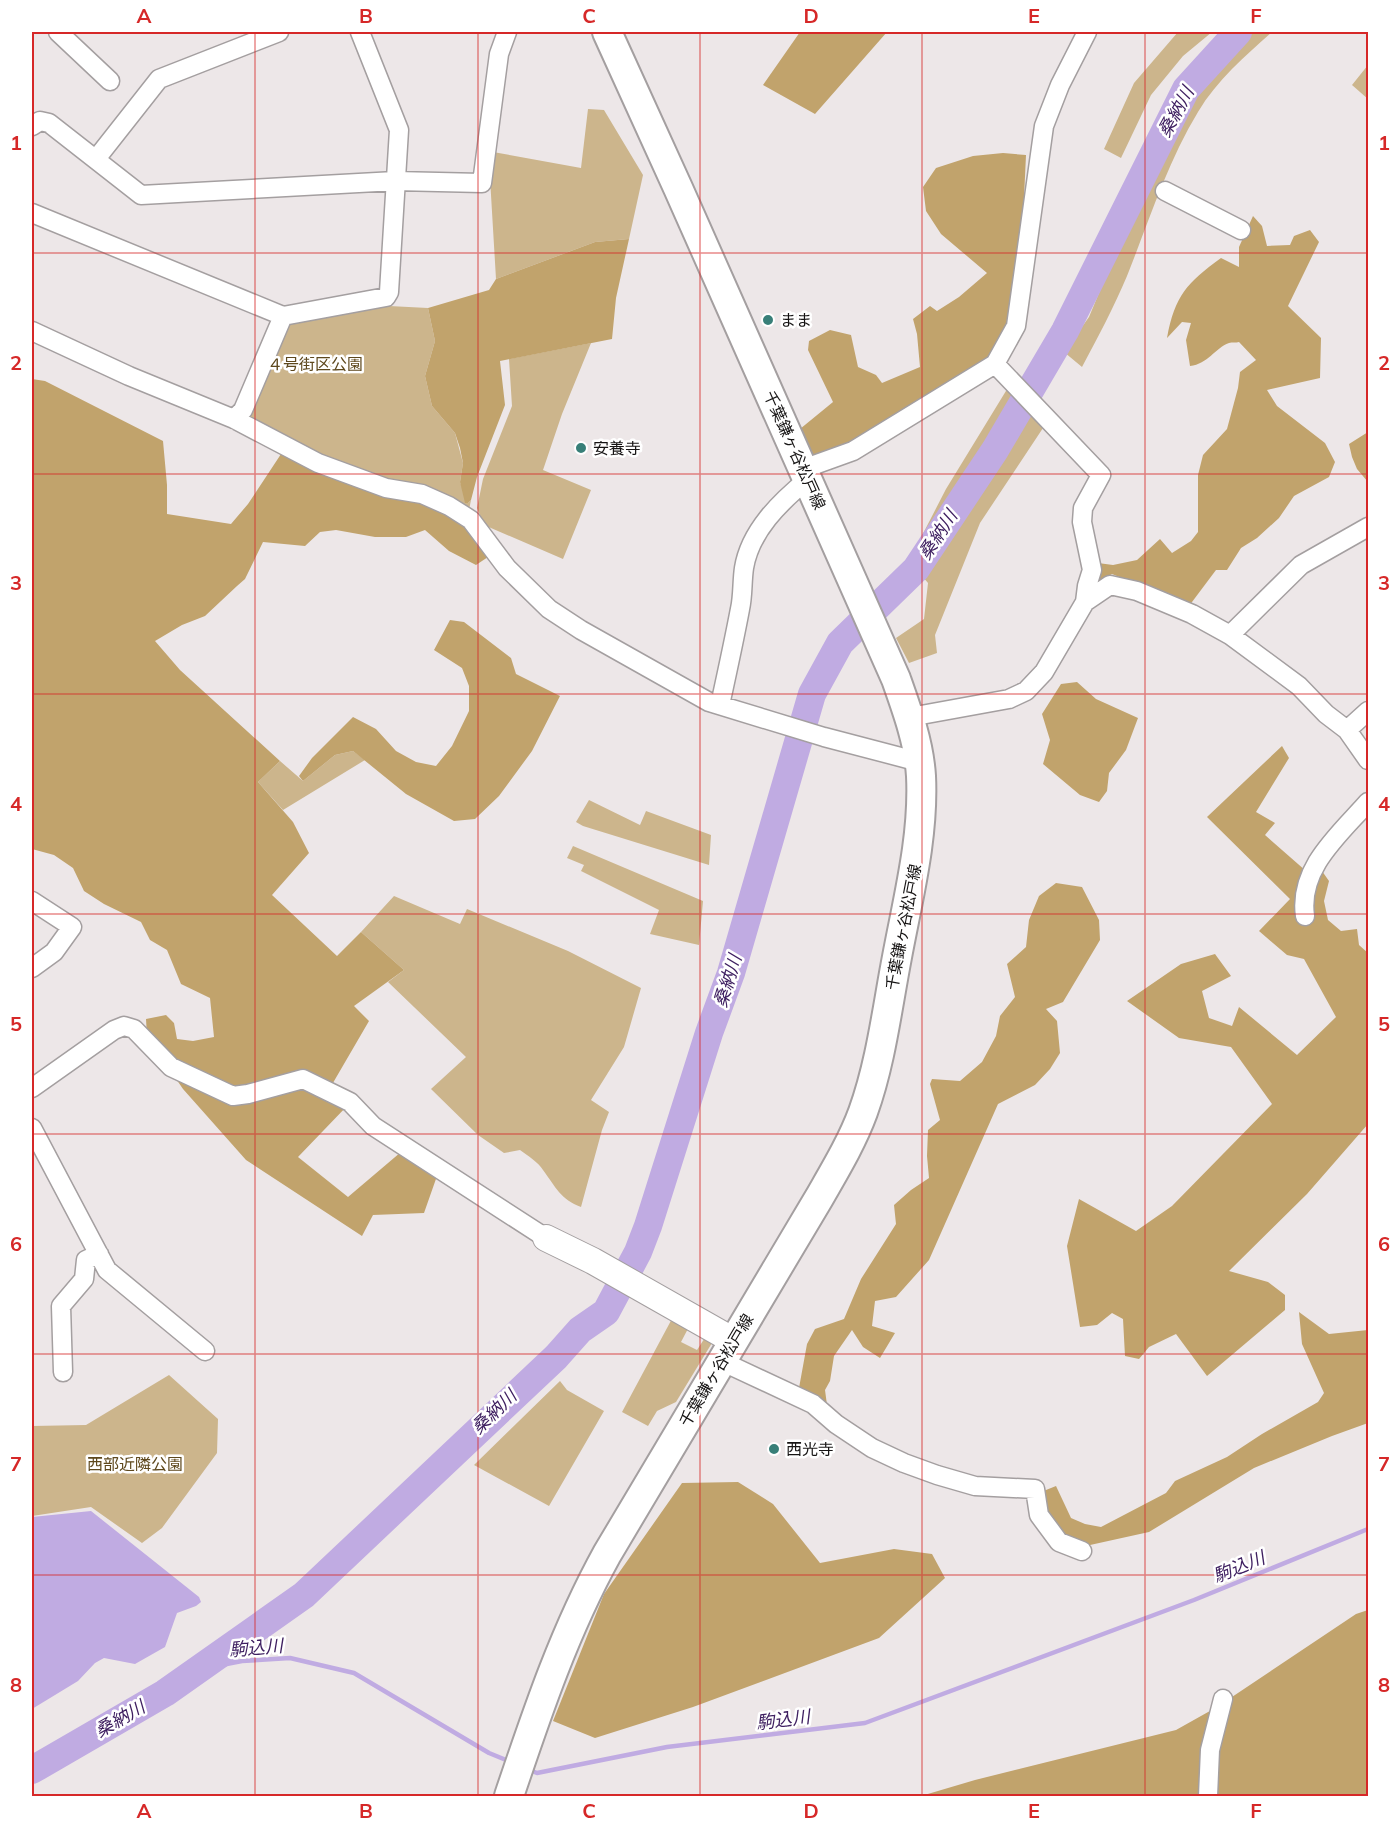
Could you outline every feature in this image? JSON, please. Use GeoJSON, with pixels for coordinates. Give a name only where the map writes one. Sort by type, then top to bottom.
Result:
{"type":"FeatureCollection","features":[{"type":"Feature","properties":{"kind":"main road","name":"千葉鎌ヶ谷松戸線"},"geometry":{"type":"LineString","coordinates":[[509,1794],[560,1652],[590,1586],[819,1198],[862,1114],[876,1069],[917,849],[921,811],[920,764],[909,717],[880,642],[607,32]]}},
{"type":"Feature","properties":{"kind":"street"},"geometry":{"type":"LineString","coordinates":[[58,32],[110,81]]}},
{"type":"Feature","properties":{"kind":"street"},"geometry":{"type":"LineString","coordinates":[[96,159],[159,79],[279,32]]}},
{"type":"Feature","properties":{"kind":"street"},"geometry":{"type":"LineString","coordinates":[[32,213],[283,316],[386,297],[389,292],[399,130],[360,32]]}},
{"type":"Feature","properties":{"kind":"street"},"geometry":{"type":"LineString","coordinates":[[32,126],[40,121],[49,123],[141,195],[395,181],[482,183],[499,54],[507,32]]}},
{"type":"Feature","properties":{"kind":"street"},"geometry":{"type":"LineString","coordinates":[[720,705],[741,606],[744,567],[750,549],[765,520],[806,474],[854,451],[995,364],[1016,326],[1044,126],[1060,85],[1087,32]]}},
{"type":"Feature","properties":{"kind":"street"},"geometry":{"type":"LineString","coordinates":[[1165,191],[1240,230]]}},
{"type":"Feature","properties":{"kind":"street"},"geometry":{"type":"LineString","coordinates":[[234,419],[243,410],[283,316]]}},
{"type":"Feature","properties":{"kind":"street"},"geometry":{"type":"LineString","coordinates":[[32,331],[129,376],[234,419],[318,463],[386,488],[422,494],[449,506],[471,520],[507,568],[549,609],[581,630],[709,702],[920,764]]}},
{"type":"Feature","properties":{"kind":"street"},"geometry":{"type":"LineString","coordinates":[[995,364],[1101,475],[1083,508],[1082,522],[1092,570],[1087,586],[1086,602]]}},
{"type":"Feature","properties":{"kind":"street"},"geometry":{"type":"LineString","coordinates":[[1230,635],[1301,565],[1368,527]]}},
{"type":"Feature","properties":{"kind":"street"},"geometry":{"type":"LineString","coordinates":[[909,717],[1009,699],[1026,691],[1044,672],[1086,602],[1110,585],[1137,591],[1192,614],[1230,635],[1299,686],[1326,714],[1347,730],[1368,760]]}},
{"type":"Feature","properties":{"kind":"street"},"geometry":{"type":"LineString","coordinates":[[1347,730],[1368,711]]}},
{"type":"Feature","properties":{"kind":"street"},"geometry":{"type":"LineString","coordinates":[[1305,916],[1306,887],[1319,857],[1368,802]]}},
{"type":"Feature","properties":{"kind":"street"},"geometry":{"type":"LineString","coordinates":[[32,901],[72,927],[54,952],[32,968]]}},
{"type":"Feature","properties":{"kind":"street"},"geometry":{"type":"LineString","coordinates":[[32,1088],[114,1030],[124,1026],[134,1029],[171,1067],[233,1096],[303,1079],[350,1102],[374,1126],[546,1238],[593,1261],[644,1291],[727,1351],[813,1404],[836,1424],[872,1448],[904,1463],[975,1486],[1035,1489],[1039,1515],[1059,1542],[1082,1551]]}},
{"type":"Feature","properties":{"kind":"street"},"geometry":{"type":"LineString","coordinates":[[32,1128],[107,1270],[205,1351]]}},
{"type":"Feature","properties":{"kind":"street"},"geometry":{"type":"LineString","coordinates":[[63,1372],[61,1306],[84,1279],[86,1260],[99,1254]]}},
{"type":"Feature","properties":{"kind":"street"},"geometry":{"type":"LineString","coordinates":[[1208,1797],[1210,1750],[1223,1699]]}},
{"type":"Feature","properties":{"kind":"green space"},"geometry":{"type":"Polygon","coordinates":[[[1178,32],[1212,32],[1183,56],[1151,95],[1121,158],[1104,149],[1134,83],[1178,32]]]}},
{"type":"Feature","properties":{"kind":"green space"},"geometry":{"type":"Polygon","coordinates":[[[1250,32],[1272,32],[1223,79],[1206,100],[1187,131],[1168,172],[1122,288],[1082,367],[1064,352],[1089,317],[1147,173],[1183,100],[1198,78],[1250,32]]]}},
{"type":"Feature","properties":{"kind":"green space"},"geometry":{"type":"Polygon","coordinates":[[[1368,65],[1368,99],[1352,85],[1368,65]]]}},
{"type":"Feature","properties":{"kind":"green space"},"geometry":{"type":"Polygon","coordinates":[[[588,109],[604,110],[643,175],[629,239],[595,242],[496,279],[490,178],[493,152],[581,168],[588,109]]]}},
{"type":"Feature","properties":{"kind":"green space","name":"４号街区公園"},"geometry":{"type":"Polygon","coordinates":[[[389,306],[428,308],[435,341],[425,376],[432,406],[455,433],[463,463],[460,482],[468,503],[471,500],[469,510],[384,486],[245,422],[287,327],[291,323],[389,306]]]}},
{"type":"Feature","properties":{"kind":"green space"},"geometry":{"type":"Polygon","coordinates":[[[591,343],[562,414],[543,470],[591,490],[563,559],[484,525],[477,508],[483,479],[512,406],[509,359],[591,343]]]}},
{"type":"Feature","properties":{"kind":"green space"},"geometry":{"type":"Polygon","coordinates":[[[1009,386],[1045,425],[980,523],[935,635],[937,653],[909,663],[896,638],[924,619],[928,583],[916,569],[912,555],[946,489],[1009,386]]]}},
{"type":"Feature","properties":{"kind":"green space"},"geometry":{"type":"Polygon","coordinates":[[[353,751],[365,760],[283,810],[258,782],[280,761],[303,781],[335,755],[353,751]]]}},
{"type":"Feature","properties":{"kind":"green space"},"geometry":{"type":"Polygon","coordinates":[[[589,800],[640,825],[646,811],[711,835],[709,865],[583,826],[576,822],[589,800]]]}},
{"type":"Feature","properties":{"kind":"green space"},"geometry":{"type":"Polygon","coordinates":[[[573,846],[703,901],[699,945],[650,934],[659,910],[581,871],[584,865],[567,858],[573,846]]]}},
{"type":"Feature","properties":{"kind":"green space"},"geometry":{"type":"Polygon","coordinates":[[[394,896],[460,924],[467,909],[568,951],[641,988],[624,1047],[591,1100],[609,1112],[581,1207],[563,1196],[533,1159],[520,1150],[504,1153],[478,1135],[431,1089],[466,1057],[388,982],[404,970],[361,932],[394,896]]]}},
{"type":"Feature","properties":{"kind":"green space"},"geometry":{"type":"Polygon","coordinates":[[[674,1315],[691,1323],[681,1342],[697,1350],[708,1333],[715,1338],[676,1402],[657,1411],[648,1426],[622,1412],[674,1315]]]}},
{"type":"Feature","properties":{"kind":"green space","name":"西部近隣公園"},"geometry":{"type":"Polygon","coordinates":[[[169,1375],[218,1419],[217,1453],[162,1528],[142,1543],[91,1507],[32,1516],[32,1426],[86,1425],[169,1375]]]}},
{"type":"Feature","properties":{"kind":"green space"},"geometry":{"type":"Polygon","coordinates":[[[560,1381],[567,1390],[604,1411],[549,1506],[474,1465],[560,1381]]]}},
{"type":"Feature","properties":{"kind":"shaded area"},"geometry":{"type":"Polygon","coordinates":[[[800,32],[887,32],[815,114],[763,85],[800,32]]]}},
{"type":"Feature","properties":{"kind":"shaded area"},"geometry":{"type":"Polygon","coordinates":[[[1003,153],[1026,155],[1021,262],[1013,323],[993,360],[851,448],[815,458],[800,429],[833,402],[808,350],[809,341],[830,330],[851,335],[858,367],[876,375],[882,383],[920,367],[913,319],[930,306],[937,311],[959,297],[987,273],[941,234],[926,211],[923,187],[936,168],[973,156],[1003,153]]]}},
{"type":"Feature","properties":{"kind":"shaded area"},"geometry":{"type":"Polygon","coordinates":[[[1253,216],[1262,226],[1267,246],[1290,245],[1294,236],[1310,230],[1319,242],[1288,306],[1321,338],[1320,378],[1267,390],[1277,406],[1325,443],[1335,462],[1329,477],[1294,496],[1279,518],[1257,538],[1241,548],[1227,570],[1216,570],[1189,606],[1112,574],[1095,584],[1098,563],[1113,565],[1137,560],[1160,539],[1172,553],[1191,541],[1198,532],[1198,475],[1203,455],[1227,429],[1240,372],[1256,360],[1239,342],[1224,345],[1207,359],[1190,366],[1186,340],[1191,323],[1182,322],[1167,338],[1179,300],[1199,275],[1221,258],[1239,267],[1239,247],[1253,216]]]}},
{"type":"Feature","properties":{"kind":"shaded area"},"geometry":{"type":"Polygon","coordinates":[[[629,239],[616,298],[612,339],[500,361],[505,405],[477,477],[471,500],[465,503],[460,482],[463,463],[460,448],[455,433],[432,406],[425,376],[435,341],[428,308],[489,290],[496,279],[595,242],[629,239]]]}},
{"type":"Feature","properties":{"kind":"shaded area"},"geometry":{"type":"Polygon","coordinates":[[[32,379],[45,381],[163,441],[167,514],[231,524],[248,504],[283,451],[420,498],[466,521],[488,557],[476,565],[449,551],[425,530],[406,537],[375,537],[336,530],[320,532],[305,546],[263,542],[245,579],[205,616],[182,625],[155,641],[180,670],[280,761],[258,782],[293,822],[309,853],[272,895],[337,956],[361,932],[404,970],[354,1006],[369,1021],[330,1088],[299,1074],[232,1091],[175,1063],[147,1036],[146,1019],[166,1015],[174,1023],[177,1039],[193,1041],[214,1037],[210,998],[181,984],[167,950],[150,940],[141,922],[104,904],[84,891],[73,868],[54,855],[32,849],[32,379]]]}},
{"type":"Feature","properties":{"kind":"shaded area"},"geometry":{"type":"Polygon","coordinates":[[[1368,432],[1368,482],[1357,469],[1349,444],[1368,432]]]}},
{"type":"Feature","properties":{"kind":"shaded area"},"geometry":{"type":"Polygon","coordinates":[[[450,620],[464,622],[511,658],[516,674],[560,696],[532,751],[499,796],[475,819],[454,821],[406,794],[353,751],[335,755],[303,781],[299,776],[312,758],[353,717],[376,729],[396,751],[416,762],[436,766],[452,746],[469,711],[469,686],[462,668],[434,650],[450,620]]]}},
{"type":"Feature","properties":{"kind":"shaded area"},"geometry":{"type":"Polygon","coordinates":[[[1077,682],[1096,699],[1138,718],[1126,750],[1109,773],[1107,791],[1099,802],[1080,795],[1043,764],[1050,740],[1042,714],[1061,684],[1077,682]]]}},
{"type":"Feature","properties":{"kind":"shaded area"},"geometry":{"type":"Polygon","coordinates":[[[1282,746],[1289,758],[1256,812],[1275,823],[1265,835],[1306,871],[1317,864],[1329,881],[1324,901],[1328,920],[1341,931],[1357,929],[1359,945],[1368,953],[1368,1124],[1307,1194],[1229,1271],[1268,1282],[1285,1295],[1285,1310],[1207,1376],[1176,1334],[1149,1347],[1139,1359],[1125,1356],[1123,1319],[1112,1313],[1097,1325],[1080,1327],[1067,1246],[1079,1199],[1136,1231],[1172,1206],[1272,1104],[1231,1047],[1179,1038],[1127,1001],[1181,964],[1215,954],[1231,976],[1202,991],[1209,1018],[1232,1026],[1239,1007],[1297,1055],[1336,1017],[1304,959],[1287,955],[1259,931],[1290,899],[1207,817],[1282,746]]]}},
{"type":"Feature","properties":{"kind":"shaded area"},"geometry":{"type":"Polygon","coordinates":[[[1056,883],[1082,887],[1099,920],[1100,940],[1063,1002],[1046,1009],[1057,1021],[1060,1053],[1050,1069],[1035,1085],[998,1104],[929,1260],[896,1297],[875,1301],[872,1326],[895,1333],[880,1358],[863,1347],[852,1330],[834,1356],[830,1381],[825,1390],[827,1405],[799,1388],[807,1344],[815,1329],[844,1319],[861,1279],[896,1224],[894,1205],[929,1178],[928,1130],[940,1120],[930,1084],[932,1079],[960,1081],[982,1062],[996,1036],[1000,1016],[1015,997],[1007,964],[1026,947],[1029,920],[1039,896],[1056,883]]]}},
{"type":"Feature","properties":{"kind":"shaded area"},"geometry":{"type":"Polygon","coordinates":[[[170,1070],[213,1090],[302,1083],[348,1105],[298,1157],[348,1197],[401,1152],[437,1176],[424,1213],[373,1215],[362,1236],[246,1160],[183,1089],[170,1070]]]}},
{"type":"Feature","properties":{"kind":"shaded area"},"geometry":{"type":"Polygon","coordinates":[[[1299,1312],[1329,1334],[1368,1330],[1368,1423],[1254,1468],[1149,1532],[1081,1547],[1060,1539],[1042,1511],[1041,1492],[1056,1486],[1071,1518],[1101,1527],[1166,1493],[1175,1481],[1227,1457],[1318,1402],[1324,1393],[1302,1344],[1299,1312]]]}},
{"type":"Feature","properties":{"kind":"shaded area"},"geometry":{"type":"Polygon","coordinates":[[[738,1482],[773,1504],[820,1563],[894,1549],[932,1554],[945,1578],[879,1638],[693,1707],[595,1738],[553,1721],[604,1594],[682,1483],[738,1482]]]}},
{"type":"Feature","properties":{"kind":"shaded area"},"geometry":{"type":"Polygon","coordinates":[[[91,1511],[199,1597],[201,1602],[177,1613],[165,1647],[135,1664],[104,1658],[95,1663],[78,1681],[32,1709],[32,1517],[91,1511]]]}},
{"type":"Feature","properties":{"kind":"shaded area"},"geometry":{"type":"Polygon","coordinates":[[[1368,1610],[1368,1796],[921,1796],[975,1780],[1176,1730],[1217,1707],[1356,1614],[1368,1610]]]}},
{"type":"Feature","properties":{"kind":"waterway","name":"桑納川"},"geometry":{"type":"LineString","coordinates":[[32,1770],[165,1693],[304,1595],[556,1357],[580,1330],[606,1312],[638,1252],[648,1226],[709,1033],[731,973],[812,694],[840,643],[916,569],[995,450],[1065,331],[1186,89],[1238,32]]}},
{"type":"Feature","properties":{"kind":"waterway","name":"駒込川"},"geometry":{"type":"LineString","coordinates":[[527,1769],[537,1773],[667,1747],[865,1723],[1194,1600],[1368,1529]]}},
{"type":"Feature","properties":{"kind":"waterway","name":"駒込川"},"geometry":{"type":"LineString","coordinates":[[196,1670],[242,1661],[290,1658],[354,1673],[489,1753],[511,1762]]}},
{"type":"Feature","properties":{"kind":"place","name":"まま"},"geometry":{"type":"Point","coordinates":[768,320]}},
{"type":"Feature","properties":{"kind":"place","name":"安養寺"},"geometry":{"type":"Point","coordinates":[581,448]}},
{"type":"Feature","properties":{"kind":"place","name":"西光寺"},"geometry":{"type":"Point","coordinates":[774,1449]}}]}
